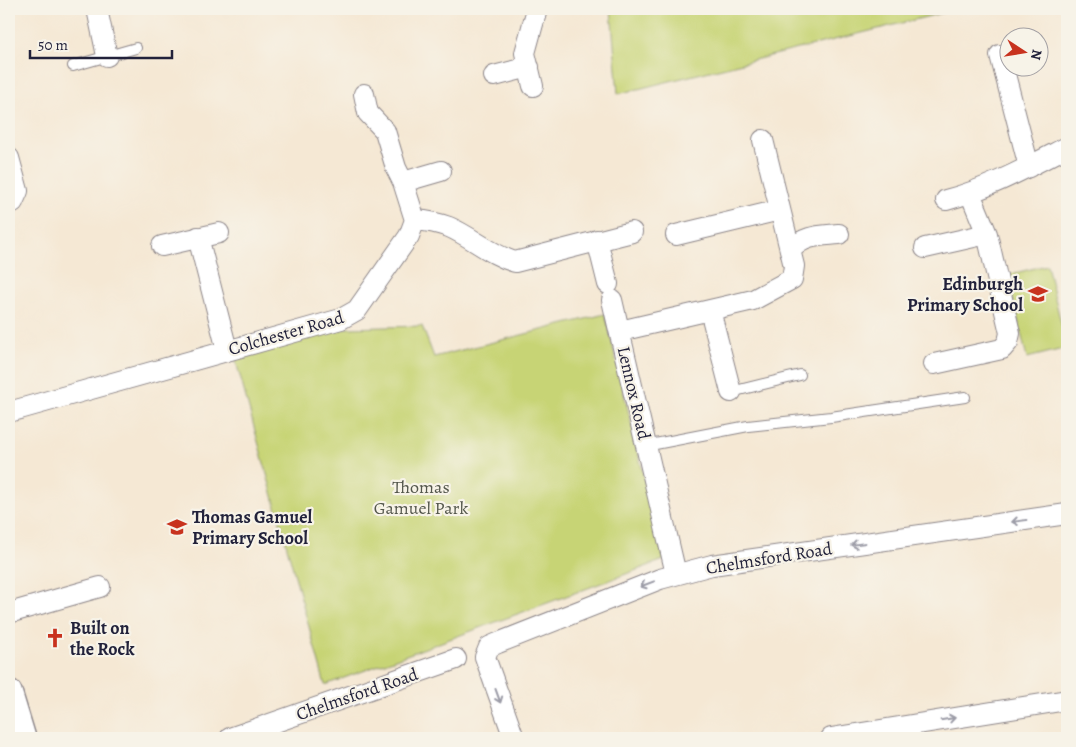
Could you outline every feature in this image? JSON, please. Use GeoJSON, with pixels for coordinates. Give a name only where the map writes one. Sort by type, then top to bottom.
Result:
{"type":"FeatureCollection","features":[{"type":"Feature","properties":{"kind":"street"},"geometry":{"type":"LineString","coordinates":[[97,9],[107,56]]}},
{"type":"Feature","properties":{"kind":"street"},"geometry":{"type":"LineString","coordinates":[[494,76],[531,76],[525,53],[537,9]]}},
{"type":"Feature","properties":{"kind":"street"},"geometry":{"type":"LineString","coordinates":[[1006,78],[1029,167]]}},
{"type":"Feature","properties":{"kind":"street"},"geometry":{"type":"LineString","coordinates":[[364,94],[368,113],[385,131],[415,220],[433,222],[450,228],[504,259],[515,262],[632,232]]}},
{"type":"Feature","properties":{"kind":"street","name":"Lennox Road"},"geometry":{"type":"LineString","coordinates":[[676,574],[620,331],[753,300],[792,279],[794,266],[791,250],[763,140]]}},
{"type":"Feature","properties":{"kind":"street"},"geometry":{"type":"LineString","coordinates":[[946,200],[970,193],[1029,167],[1067,147]]}},
{"type":"Feature","properties":{"kind":"street"},"geometry":{"type":"LineString","coordinates":[[9,158],[18,191],[14,202],[9,204]]}},
{"type":"Feature","properties":{"kind":"street"},"geometry":{"type":"LineString","coordinates":[[403,182],[442,171]]}},
{"type":"Feature","properties":{"kind":"street"},"geometry":{"type":"LineString","coordinates":[[934,364],[1002,349],[1008,342],[1010,333],[987,234],[970,193]]}},
{"type":"Feature","properties":{"kind":"street"},"geometry":{"type":"LineString","coordinates":[[676,234],[780,210]]}},
{"type":"Feature","properties":{"kind":"street","name":"Colchester Road"},"geometry":{"type":"LineString","coordinates":[[9,412],[227,350],[341,320],[357,310],[409,236],[415,220]]}},
{"type":"Feature","properties":{"kind":"street"},"geometry":{"type":"LineString","coordinates":[[162,246],[219,233]]}},
{"type":"Feature","properties":{"kind":"street"},"geometry":{"type":"LineString","coordinates":[[791,250],[798,241],[817,236],[839,234]]}},
{"type":"Feature","properties":{"kind":"street"},"geometry":{"type":"LineString","coordinates":[[925,248],[987,234]]}},
{"type":"Feature","properties":{"kind":"street"},"geometry":{"type":"LineString","coordinates":[[198,237],[227,350]]}},
{"type":"Feature","properties":{"kind":"street"},"geometry":{"type":"LineString","coordinates":[[597,240],[620,331]]}},
{"type":"Feature","properties":{"kind":"street"},"geometry":{"type":"LineString","coordinates":[[710,310],[731,392]]}},
{"type":"Feature","properties":{"kind":"street","name":"Chelmsford Road"},"geometry":{"type":"LineString","coordinates":[[514,738],[487,666],[485,653],[489,647],[498,643],[676,574],[712,565],[1067,514]]}},
{"type":"Feature","properties":{"kind":"street"},"geometry":{"type":"LineString","coordinates":[[9,613],[100,587]]}},
{"type":"Feature","properties":{"kind":"street","name":"Chelmsford Road"},"geometry":{"type":"LineString","coordinates":[[230,738],[456,659]]}},
{"type":"Feature","properties":{"kind":"street"},"geometry":{"type":"LineString","coordinates":[[9,692],[23,738]]}},
{"type":"Feature","properties":{"kind":"street"},"geometry":{"type":"LineString","coordinates":[[831,738],[1067,700]]}},
{"type":"Feature","properties":{"kind":"lane"},"geometry":{"type":"LineString","coordinates":[[74,66],[136,48]]}},
{"type":"Feature","properties":{"kind":"lane"},"geometry":{"type":"LineString","coordinates":[[731,392],[800,375]]}},
{"type":"Feature","properties":{"kind":"lane"},"geometry":{"type":"LineString","coordinates":[[646,446],[748,426],[831,417],[965,397]]}},
{"type":"Feature","properties":{"kind":"green space"},"geometry":{"type":"Polygon","coordinates":[[[611,9],[954,9],[954,10],[618,94],[611,9]]]}},
{"type":"Feature","properties":{"kind":"green space"},"geometry":{"type":"Polygon","coordinates":[[[1047,265],[1067,348],[1027,358],[1007,275],[1047,265]]]}},
{"type":"Feature","properties":{"kind":"green space","name":"Thomas Gamuel Park"},"geometry":{"type":"Polygon","coordinates":[[[605,314],[664,560],[325,685],[235,358],[347,328],[422,326],[434,357],[605,314]]]}},
{"type":"Feature","properties":{"kind":"place","name":"Edinburgh Primary School"},"geometry":{"type":"Point","coordinates":[1038,294]}},
{"type":"Feature","properties":{"kind":"place","name":"Thomas Gamuel Primary School"},"geometry":{"type":"Point","coordinates":[177,527]}},
{"type":"Feature","properties":{"kind":"place","name":"Built on the Rock"},"geometry":{"type":"Point","coordinates":[55,638]}}]}
